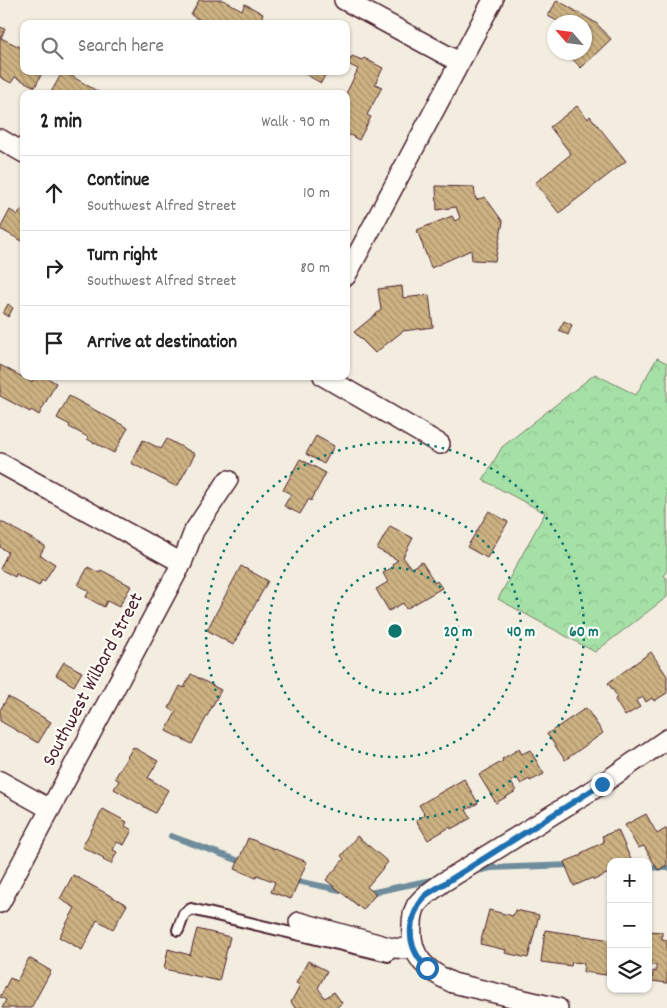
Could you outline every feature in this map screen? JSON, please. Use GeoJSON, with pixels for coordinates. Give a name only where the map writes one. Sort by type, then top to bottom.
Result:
{"type":"FeatureCollection","features":[{"type":"Feature","properties":{"kind":"street"},"geometry":{"type":"LineString","coordinates":[[344,0],[459,62]]}},
{"type":"Feature","properties":{"kind":"street"},"geometry":{"type":"LineString","coordinates":[[350,268],[493,0]]}},
{"type":"Feature","properties":{"kind":"street"},"geometry":{"type":"LineString","coordinates":[[0,139],[20,151]]}},
{"type":"Feature","properties":{"kind":"street"},"geometry":{"type":"LineString","coordinates":[[329,380],[440,444]]}},
{"type":"Feature","properties":{"kind":"street"},"geometry":{"type":"LineString","coordinates":[[0,463],[182,563]]}},
{"type":"Feature","properties":{"kind":"street","name":"Southwest Wilbard Street"},"geometry":{"type":"LineString","coordinates":[[0,903],[182,563],[194,531],[228,480]]}},
{"type":"Feature","properties":{"kind":"street"},"geometry":{"type":"LineString","coordinates":[[558,1008],[453,983],[438,976],[416,954],[411,935],[412,918],[416,907],[426,895],[602,784],[667,739]]}},
{"type":"Feature","properties":{"kind":"street"},"geometry":{"type":"LineString","coordinates":[[0,781],[50,809]]}},
{"type":"Feature","properties":{"kind":"street"},"geometry":{"type":"LineString","coordinates":[[299,922],[416,954]]}},
{"type":"Feature","properties":{"kind":"lane"},"geometry":{"type":"LineString","coordinates":[[178,930],[184,914],[191,909],[370,952],[416,954]]}},
{"type":"Feature","properties":{"kind":"green space"},"geometry":{"type":"Polygon","coordinates":[[[657,358],[667,363],[667,569],[664,576],[667,578],[667,597],[595,652],[498,599],[545,513],[483,480],[502,447],[595,374],[636,395],[657,358]]]}},
{"type":"Feature","properties":{"kind":"building"},"geometry":{"type":"Polygon","coordinates":[[[199,0],[223,0],[242,10],[245,4],[263,14],[260,20],[200,20],[191,15],[199,0]]]}},
{"type":"Feature","properties":{"kind":"building"},"geometry":{"type":"Polygon","coordinates":[[[557,0],[582,15],[549,15],[557,0]]]}},
{"type":"Feature","properties":{"kind":"building"},"geometry":{"type":"Polygon","coordinates":[[[592,21],[611,39],[592,57],[592,21]]]}},
{"type":"Feature","properties":{"kind":"building"},"geometry":{"type":"Polygon","coordinates":[[[0,27],[5,29],[1,38],[20,47],[20,75],[41,75],[35,87],[15,77],[11,83],[0,77],[0,27]]]}},
{"type":"Feature","properties":{"kind":"building"},"geometry":{"type":"Polygon","coordinates":[[[352,56],[362,60],[364,58],[383,68],[375,84],[382,87],[367,115],[371,117],[359,140],[350,135],[350,90],[348,90],[358,69],[350,65],[352,56]]]}},
{"type":"Feature","properties":{"kind":"building"},"geometry":{"type":"Polygon","coordinates":[[[574,60],[589,60],[581,68],[574,60]]]}},
{"type":"Feature","properties":{"kind":"building"},"geometry":{"type":"Polygon","coordinates":[[[61,75],[70,75],[95,90],[52,90],[61,75]]]}},
{"type":"Feature","properties":{"kind":"building"},"geometry":{"type":"Polygon","coordinates":[[[307,75],[325,75],[321,83],[307,75]]]}},
{"type":"Feature","properties":{"kind":"building"},"geometry":{"type":"Polygon","coordinates":[[[577,106],[588,119],[590,116],[626,161],[559,213],[535,183],[571,154],[550,127],[577,106]]]}},
{"type":"Feature","properties":{"kind":"building"},"geometry":{"type":"Polygon","coordinates":[[[436,186],[474,187],[476,200],[485,197],[503,222],[495,261],[472,260],[471,250],[431,268],[417,230],[452,216],[455,221],[460,218],[456,207],[437,210],[436,186]]]}},
{"type":"Feature","properties":{"kind":"building"},"geometry":{"type":"Polygon","coordinates":[[[10,210],[18,215],[20,212],[20,240],[0,229],[10,210]]]}},
{"type":"Feature","properties":{"kind":"building"},"geometry":{"type":"Polygon","coordinates":[[[402,286],[403,298],[429,295],[433,327],[403,331],[375,353],[354,332],[381,310],[378,289],[402,286]]]}},
{"type":"Feature","properties":{"kind":"building"},"geometry":{"type":"Polygon","coordinates":[[[8,304],[13,308],[8,317],[3,313],[8,304]]]}},
{"type":"Feature","properties":{"kind":"building"},"geometry":{"type":"Polygon","coordinates":[[[564,321],[572,325],[568,335],[559,330],[564,321]]]}},
{"type":"Feature","properties":{"kind":"building"},"geometry":{"type":"Polygon","coordinates":[[[0,365],[20,376],[20,380],[32,382],[33,380],[51,380],[56,383],[39,415],[0,396],[0,365]]]}},
{"type":"Feature","properties":{"kind":"building"},"geometry":{"type":"Polygon","coordinates":[[[69,396],[128,428],[114,453],[87,439],[88,437],[57,418],[69,396]]]}},
{"type":"Feature","properties":{"kind":"building"},"geometry":{"type":"Polygon","coordinates":[[[316,436],[334,446],[324,464],[306,454],[316,436]]]}},
{"type":"Feature","properties":{"kind":"building"},"geometry":{"type":"Polygon","coordinates":[[[167,439],[195,454],[177,487],[131,463],[143,440],[161,449],[167,439]]]}},
{"type":"Feature","properties":{"kind":"building"},"geometry":{"type":"Polygon","coordinates":[[[300,459],[326,473],[311,501],[309,499],[300,514],[284,506],[291,494],[283,490],[300,459]]]}},
{"type":"Feature","properties":{"kind":"building"},"geometry":{"type":"Polygon","coordinates":[[[489,511],[508,522],[487,558],[467,547],[489,511]]]}},
{"type":"Feature","properties":{"kind":"building"},"geometry":{"type":"Polygon","coordinates":[[[0,521],[45,546],[40,555],[55,564],[44,582],[42,580],[39,586],[16,574],[15,577],[0,569],[8,552],[0,547],[0,521]]]}},
{"type":"Feature","properties":{"kind":"building"},"geometry":{"type":"Polygon","coordinates":[[[390,526],[413,538],[403,557],[411,568],[422,562],[435,583],[437,581],[442,588],[406,609],[403,603],[389,611],[376,589],[388,582],[383,573],[393,567],[392,564],[398,560],[377,549],[390,526]]]}},
{"type":"Feature","properties":{"kind":"building"},"geometry":{"type":"Polygon","coordinates":[[[241,566],[268,581],[233,645],[207,630],[241,566]]]}},
{"type":"Feature","properties":{"kind":"building"},"geometry":{"type":"Polygon","coordinates":[[[88,567],[99,573],[101,570],[131,586],[119,607],[107,601],[104,607],[86,597],[89,591],[78,585],[88,567]]]}},
{"type":"Feature","properties":{"kind":"building"},"geometry":{"type":"Polygon","coordinates":[[[651,652],[667,676],[667,693],[654,701],[652,698],[646,702],[643,697],[636,701],[640,707],[625,716],[615,700],[617,696],[608,683],[651,652]]]}},
{"type":"Feature","properties":{"kind":"building"},"geometry":{"type":"Polygon","coordinates":[[[64,662],[82,672],[74,686],[56,675],[64,662]]]}},
{"type":"Feature","properties":{"kind":"building"},"geometry":{"type":"Polygon","coordinates":[[[191,674],[221,690],[192,744],[166,731],[176,712],[169,708],[180,686],[184,688],[191,674]]]}},
{"type":"Feature","properties":{"kind":"building"},"geometry":{"type":"Polygon","coordinates":[[[8,697],[51,722],[38,743],[0,721],[0,710],[8,697]]]}},
{"type":"Feature","properties":{"kind":"building"},"geometry":{"type":"Polygon","coordinates":[[[586,708],[603,733],[565,760],[547,734],[586,708]]]}},
{"type":"Feature","properties":{"kind":"building"},"geometry":{"type":"Polygon","coordinates":[[[133,747],[158,761],[148,778],[168,790],[155,813],[114,789],[119,781],[115,778],[133,747]]]}},
{"type":"Feature","properties":{"kind":"building"},"geometry":{"type":"Polygon","coordinates":[[[519,749],[522,754],[530,750],[544,774],[521,784],[517,778],[511,782],[516,791],[496,803],[479,775],[519,749]]]}},
{"type":"Feature","properties":{"kind":"building"},"geometry":{"type":"Polygon","coordinates":[[[464,779],[478,803],[466,810],[471,818],[451,829],[450,827],[428,840],[416,820],[425,815],[419,805],[464,779]]]}},
{"type":"Feature","properties":{"kind":"building"},"geometry":{"type":"Polygon","coordinates":[[[103,809],[127,822],[125,826],[132,830],[124,845],[117,842],[113,850],[117,852],[111,864],[103,860],[104,858],[82,847],[103,809]]]}},
{"type":"Feature","properties":{"kind":"building"},"geometry":{"type":"Polygon","coordinates":[[[646,814],[657,834],[667,828],[667,865],[658,870],[644,846],[638,848],[625,825],[646,814]]]}},
{"type":"Feature","properties":{"kind":"building"},"geometry":{"type":"Polygon","coordinates":[[[618,830],[630,858],[607,858],[607,874],[574,886],[564,862],[582,855],[581,853],[604,842],[602,836],[618,830]]]}},
{"type":"Feature","properties":{"kind":"building"},"geometry":{"type":"Polygon","coordinates":[[[357,836],[388,862],[367,887],[376,894],[363,910],[326,880],[344,859],[341,856],[357,836]]]}},
{"type":"Feature","properties":{"kind":"building"},"geometry":{"type":"Polygon","coordinates":[[[248,838],[307,862],[291,899],[271,892],[275,882],[257,875],[256,878],[235,869],[248,838]]]}},
{"type":"Feature","properties":{"kind":"building"},"geometry":{"type":"Polygon","coordinates":[[[73,875],[127,905],[113,929],[97,920],[82,950],[59,937],[75,908],[60,899],[73,875]]]}},
{"type":"Feature","properties":{"kind":"building"},"geometry":{"type":"Polygon","coordinates":[[[489,910],[513,916],[515,910],[539,915],[528,958],[505,953],[506,950],[480,944],[489,910]]]}},
{"type":"Feature","properties":{"kind":"building"},"geometry":{"type":"Polygon","coordinates":[[[197,929],[230,937],[219,981],[164,969],[168,949],[190,955],[197,929]]]}},
{"type":"Feature","properties":{"kind":"building"},"geometry":{"type":"Polygon","coordinates":[[[545,930],[607,939],[606,975],[583,972],[584,963],[572,962],[571,966],[541,962],[545,930]]]}},
{"type":"Feature","properties":{"kind":"building"},"geometry":{"type":"Polygon","coordinates":[[[652,931],[662,932],[662,939],[667,940],[667,983],[652,981],[653,971],[656,972],[656,965],[652,965],[652,931]]]}},
{"type":"Feature","properties":{"kind":"building"},"geometry":{"type":"Polygon","coordinates":[[[29,958],[51,971],[31,1008],[2,1008],[6,1000],[0,997],[10,978],[17,981],[29,958]]]}},
{"type":"Feature","properties":{"kind":"building"},"geometry":{"type":"Polygon","coordinates":[[[308,961],[327,971],[318,988],[325,998],[334,992],[342,1003],[336,1008],[295,1008],[291,1002],[300,985],[296,983],[308,961]]]}},
{"type":"Feature","properties":{"kind":"waterway"},"geometry":{"type":"LineString","coordinates":[[171,836],[245,863]]}},
{"type":"Feature","properties":{"kind":"waterway"},"geometry":{"type":"LineString","coordinates":[[473,872],[491,868],[572,865]]}},
{"type":"Feature","properties":{"kind":"waterway"},"geometry":{"type":"LineString","coordinates":[[652,867],[667,868]]}},
{"type":"Feature","properties":{"kind":"waterway"},"geometry":{"type":"LineString","coordinates":[[365,894],[436,879]]}},
{"type":"Feature","properties":{"kind":"waterway"},"geometry":{"type":"LineString","coordinates":[[292,880],[345,891]]}},
{"type":"Feature","properties":{"kind":"route"},"geometry":{"type":"LineString","coordinates":[[427,968],[419,959],[414,949],[411,935],[412,918],[416,907],[426,895],[453,876],[602,784]]}}]}
